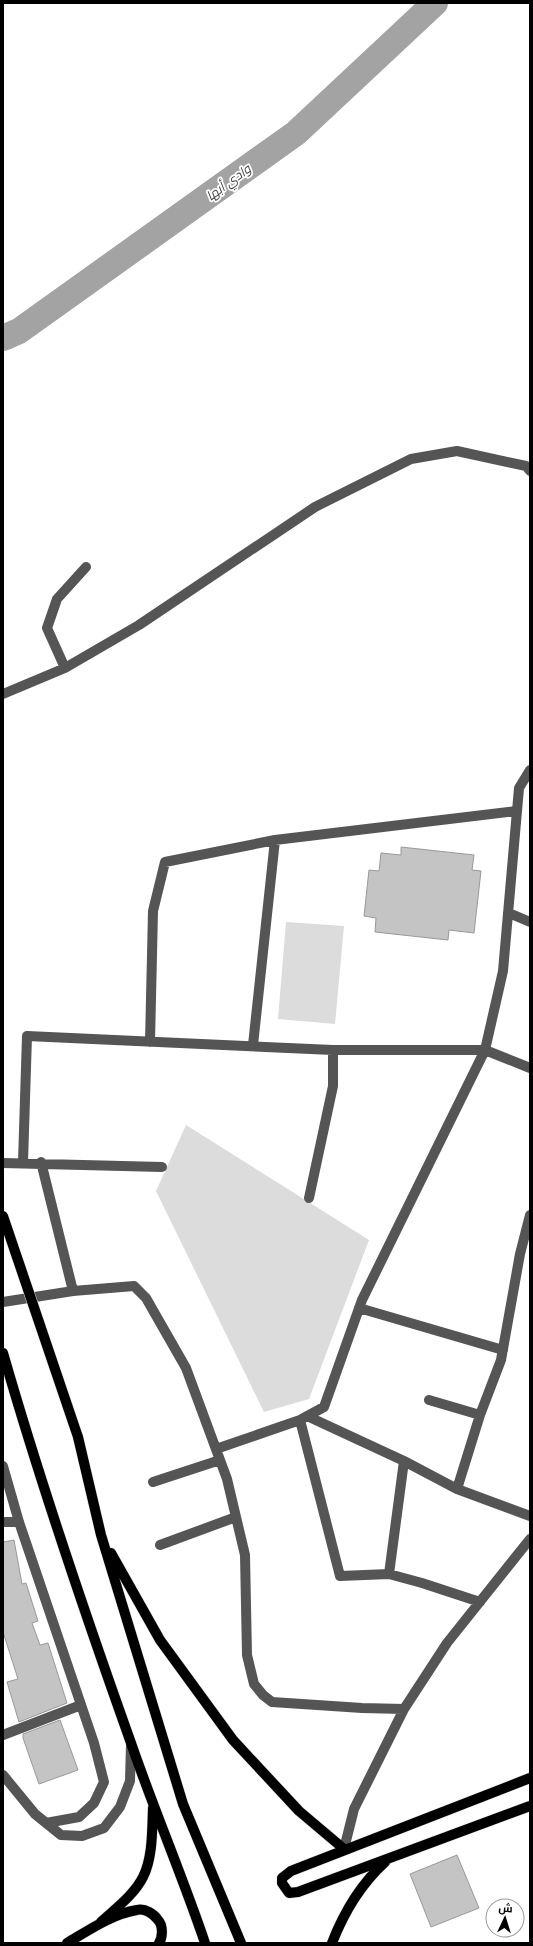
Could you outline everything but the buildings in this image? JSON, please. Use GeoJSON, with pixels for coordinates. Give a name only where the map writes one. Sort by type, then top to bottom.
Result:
{"type":"FeatureCollection","features":[{"type":"Feature","properties":{"kind":"main road"},"geometry":{"type":"LineString","coordinates":[[3,1216],[78,1437],[101,1535],[183,1804],[241,1943]]}},
{"type":"Feature","properties":{"kind":"main road"},"geometry":{"type":"LineString","coordinates":[[3,1353],[31,1452],[131,1744],[175,1858],[205,1943]]}},
{"type":"Feature","properties":{"kind":"main road"},"geometry":{"type":"LineString","coordinates":[[101,1535],[160,1640],[233,1740],[299,1811],[344,1849]]}},
{"type":"Feature","properties":{"kind":"main road"},"geometry":{"type":"LineString","coordinates":[[530,1778],[344,1849],[286,1874],[282,1878],[282,1883],[284,1888],[289,1893],[298,1892],[530,1806]]}},
{"type":"Feature","properties":{"kind":"main road"},"geometry":{"type":"LineString","coordinates":[[67,1943],[101,1922],[129,1896],[143,1877],[150,1856],[153,1803]]}},
{"type":"Feature","properties":{"kind":"main road"},"geometry":{"type":"LineString","coordinates":[[332,1943],[343,1916],[360,1889],[372,1874],[390,1857]]}},
{"type":"Feature","properties":{"kind":"main road"},"geometry":{"type":"LineString","coordinates":[[101,1922],[138,1909],[145,1910],[154,1915],[160,1921],[162,1931],[159,1943]]}},
{"type":"Feature","properties":{"kind":"street"},"geometry":{"type":"LineString","coordinates":[[3,694],[65,668],[139,625],[315,507],[411,459],[457,451],[526,466],[530,471]]}},
{"type":"Feature","properties":{"kind":"street"},"geometry":{"type":"LineString","coordinates":[[65,668],[47,628],[57,599],[86,566]]}},
{"type":"Feature","properties":{"kind":"street"},"geometry":{"type":"LineString","coordinates":[[216,1449],[303,1418],[324,1407],[359,1308],[485,1050],[503,971],[520,788],[530,770]]}},
{"type":"Feature","properties":{"kind":"street"},"geometry":{"type":"LineString","coordinates":[[150,1042],[153,911],[165,862],[275,840],[517,811]]}},
{"type":"Feature","properties":{"kind":"street"},"geometry":{"type":"LineString","coordinates":[[253,1045],[275,840]]}},
{"type":"Feature","properties":{"kind":"street"},"geometry":{"type":"LineString","coordinates":[[509,913],[530,922]]}},
{"type":"Feature","properties":{"kind":"street"},"geometry":{"type":"LineString","coordinates":[[23,1162],[27,1036],[253,1045],[333,1050],[485,1050],[530,1068]]}},
{"type":"Feature","properties":{"kind":"street"},"geometry":{"type":"LineString","coordinates":[[309,1198],[333,1086],[333,1050]]}},
{"type":"Feature","properties":{"kind":"street"},"geometry":{"type":"LineString","coordinates":[[41,1162],[73,1291]]}},
{"type":"Feature","properties":{"kind":"street"},"geometry":{"type":"LineString","coordinates":[[3,1163],[41,1162],[162,1166]]}},
{"type":"Feature","properties":{"kind":"street"},"geometry":{"type":"LineString","coordinates":[[457,1489],[480,1415],[501,1360],[520,1254],[530,1215]]}},
{"type":"Feature","properties":{"kind":"street"},"geometry":{"type":"LineString","coordinates":[[3,1302],[73,1291],[134,1286],[146,1298],[186,1368],[227,1479],[245,1555],[248,1656],[254,1684],[263,1695],[272,1702],[362,1708],[404,1709]]}},
{"type":"Feature","properties":{"kind":"street"},"geometry":{"type":"LineString","coordinates":[[359,1308],[503,1350]]}},
{"type":"Feature","properties":{"kind":"street"},"geometry":{"type":"LineString","coordinates":[[429,1400],[480,1415]]}},
{"type":"Feature","properties":{"kind":"street"},"geometry":{"type":"LineString","coordinates":[[303,1418],[404,1461],[457,1489],[530,1516]]}},
{"type":"Feature","properties":{"kind":"street"},"geometry":{"type":"LineString","coordinates":[[303,1418],[340,1576],[389,1574],[422,1582],[480,1602]]}},
{"type":"Feature","properties":{"kind":"street"},"geometry":{"type":"LineString","coordinates":[[153,1482],[220,1460]]}},
{"type":"Feature","properties":{"kind":"street"},"geometry":{"type":"LineString","coordinates":[[389,1574],[404,1461]]}},
{"type":"Feature","properties":{"kind":"street"},"geometry":{"type":"LineString","coordinates":[[3,1466],[19,1522],[94,1743],[104,1782],[94,1803],[79,1817],[46,1823]]}},
{"type":"Feature","properties":{"kind":"street"},"geometry":{"type":"LineString","coordinates":[[160,1545],[236,1517]]}},
{"type":"Feature","properties":{"kind":"street"},"geometry":{"type":"LineString","coordinates":[[3,1522],[19,1522]]}},
{"type":"Feature","properties":{"kind":"street"},"geometry":{"type":"LineString","coordinates":[[344,1849],[354,1809],[404,1709],[446,1643],[530,1539]]}},
{"type":"Feature","properties":{"kind":"street"},"geometry":{"type":"LineString","coordinates":[[3,1736],[81,1705]]}},
{"type":"Feature","properties":{"kind":"street"},"geometry":{"type":"LineString","coordinates":[[3,1775],[35,1814],[46,1823],[61,1834],[82,1836],[104,1828],[120,1807],[130,1781],[131,1744]]}},
{"type":"Feature","properties":{"kind":"shaded area"},"geometry":{"type":"Polygon","coordinates":[[[286,922],[344,926],[335,1024],[278,1019],[286,922]]]}},
{"type":"Feature","properties":{"kind":"shaded area"},"geometry":{"type":"Polygon","coordinates":[[[186,1125],[369,1240],[309,1399],[264,1412],[156,1191],[186,1125]]]}},
{"type":"Feature","properties":{"kind":"waterway","name":"وادي أبها"},"geometry":{"type":"LineString","coordinates":[[3,338],[19,331],[296,133],[435,3]]}}]}
